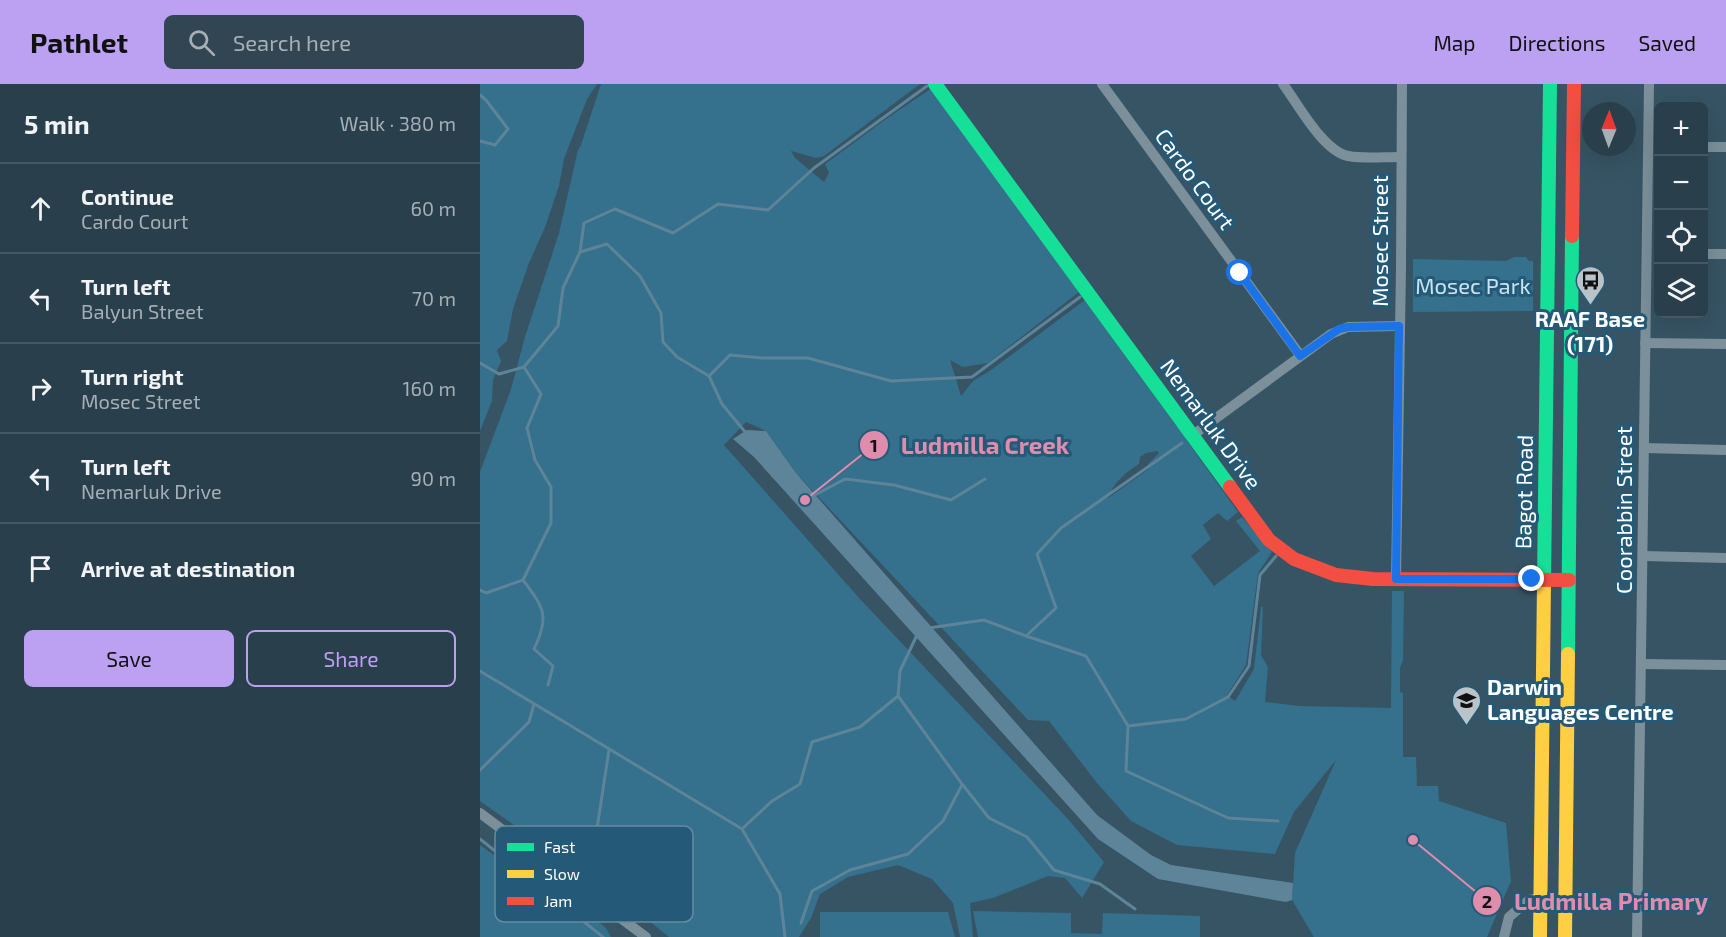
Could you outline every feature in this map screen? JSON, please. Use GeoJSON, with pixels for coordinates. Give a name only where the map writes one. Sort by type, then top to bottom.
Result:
{"type":"FeatureCollection","features":[{"type":"Feature","properties":{"kind":"main road","name":"Nemarluk Drive"},"geometry":{"type":"LineString","coordinates":[[935,84],[1269,540],[1281,550],[1336,576],[1396,579],[1569,580]]}},
{"type":"Feature","properties":{"kind":"main road","name":"Bagot Road"},"geometry":{"type":"LineString","coordinates":[[1540,937],[1550,84]]}},
{"type":"Feature","properties":{"kind":"main road","name":"Bagot Road"},"geometry":{"type":"LineString","coordinates":[[1565,937],[1574,84]]}},
{"type":"Feature","properties":{"kind":"street","name":"Cardo Court"},"geometry":{"type":"LineString","coordinates":[[1102,84],[1300,356]]}},
{"type":"Feature","properties":{"kind":"street"},"geometry":{"type":"LineString","coordinates":[[1283,84],[1324,141],[1340,154],[1350,157],[1400,157]]}},
{"type":"Feature","properties":{"kind":"street","name":"Mosec Street"},"geometry":{"type":"LineString","coordinates":[[1396,579],[1402,84]]}},
{"type":"Feature","properties":{"kind":"street","name":"Coorabbin Street"},"geometry":{"type":"LineString","coordinates":[[1637,937],[1645,343],[1653,253],[1653,146],[1649,84]]}},
{"type":"Feature","properties":{"kind":"street"},"geometry":{"type":"LineString","coordinates":[[1708,147],[1726,147]]}},
{"type":"Feature","properties":{"kind":"street"},"geometry":{"type":"LineString","coordinates":[[1708,254],[1726,255]]}},
{"type":"Feature","properties":{"kind":"street"},"geometry":{"type":"LineString","coordinates":[[1193,435],[1339,329],[1399,326]]}},
{"type":"Feature","properties":{"kind":"street"},"geometry":{"type":"LineString","coordinates":[[1645,343],[1726,344]]}},
{"type":"Feature","properties":{"kind":"street"},"geometry":{"type":"LineString","coordinates":[[1644,448],[1726,450]]}},
{"type":"Feature","properties":{"kind":"street"},"geometry":{"type":"LineString","coordinates":[[1643,556],[1726,558]]}},
{"type":"Feature","properties":{"kind":"street"},"geometry":{"type":"LineString","coordinates":[[1642,664],[1726,665]]}},
{"type":"Feature","properties":{"kind":"street"},"geometry":{"type":"LineString","coordinates":[[480,813],[497,826]]}},
{"type":"Feature","properties":{"kind":"street"},"geometry":{"type":"LineString","coordinates":[[1504,937],[1509,917],[1528,900],[1541,898]]}},
{"type":"Feature","properties":{"kind":"street"},"geometry":{"type":"LineString","coordinates":[[626,922],[646,937]]}},
{"type":"Feature","properties":{"kind":"green space"},"geometry":{"type":"Polygon","coordinates":[[[480,84],[597,84],[587,99],[564,159],[559,186],[513,309],[507,341],[497,350],[501,361],[493,380],[492,401],[480,431],[480,84]]]}},
{"type":"Feature","properties":{"kind":"green space"},"geometry":{"type":"Polygon","coordinates":[[[601,84],[920,84],[824,156],[816,158],[791,151],[795,158],[824,182],[829,173],[825,164],[932,88],[1079,292],[988,363],[963,367],[950,360],[961,396],[973,381],[1085,300],[1177,427],[1181,429],[1187,441],[1238,512],[1227,521],[1218,513],[1203,525],[1211,539],[1191,556],[1214,586],[1260,551],[1236,521],[1242,517],[1272,552],[1258,573],[1246,665],[1227,695],[1235,701],[1254,669],[1261,607],[1263,607],[1261,655],[1268,667],[1265,702],[1299,706],[1391,708],[1392,591],[1404,591],[1403,660],[1400,668],[1400,692],[1403,693],[1403,757],[1416,757],[1417,786],[1438,786],[1439,801],[1506,823],[1511,881],[1487,937],[1314,937],[1292,900],[1295,853],[1336,760],[1294,812],[1275,854],[1177,845],[1131,821],[1097,783],[1049,721],[1028,720],[796,473],[766,431],[746,422],[724,445],[860,599],[1068,819],[1104,862],[1082,898],[1065,878],[1048,876],[993,898],[970,903],[973,937],[960,937],[953,903],[932,879],[898,865],[848,877],[820,894],[811,918],[799,937],[669,937],[650,922],[693,922],[693,826],[515,826],[480,801],[480,472],[511,389],[525,337],[559,233],[578,150],[601,84]],[[1157,451],[1140,457],[1139,464],[1121,478],[1113,487],[1108,498],[1149,469],[1148,464],[1159,453],[1157,451]]]}},
{"type":"Feature","properties":{"kind":"green space","name":"Mosec Park"},"geometry":{"type":"Polygon","coordinates":[[[1514,257],[1526,257],[1529,261],[1533,261],[1533,311],[1413,312],[1413,259],[1506,261],[1514,257]]]}},
{"type":"Feature","properties":{"kind":"green space"},"geometry":{"type":"Polygon","coordinates":[[[480,845],[495,856],[495,922],[599,922],[611,937],[480,937],[480,845]]]}},
{"type":"Feature","properties":{"kind":"green space"},"geometry":{"type":"Polygon","coordinates":[[[973,911],[1071,913],[1071,933],[1102,934],[1103,913],[1200,916],[1200,937],[978,937],[973,911]]]}},
{"type":"Feature","properties":{"kind":"green space"},"geometry":{"type":"Polygon","coordinates":[[[820,912],[948,912],[955,937],[820,937],[820,912]]]}},
{"type":"Feature","properties":{"kind":"shaded area"},"geometry":{"type":"Polygon","coordinates":[[[747,430],[766,431],[796,473],[1097,815],[1151,855],[1171,865],[1293,883],[1292,900],[1286,902],[1158,879],[1098,839],[754,457],[733,439],[747,430]]]}},
{"type":"Feature","properties":{"kind":"waterway"},"geometry":{"type":"LineString","coordinates":[[580,252],[584,223],[615,209],[673,233],[718,204],[768,210],[814,168],[927,86]]}},
{"type":"Feature","properties":{"kind":"waterway"},"geometry":{"type":"LineString","coordinates":[[480,95],[508,129],[495,145],[480,141]]}},
{"type":"Feature","properties":{"kind":"waterway"},"geometry":{"type":"LineString","coordinates":[[480,363],[499,374],[524,367],[558,326],[563,288],[580,252],[607,244],[640,276],[661,313],[663,342],[677,357],[709,376],[722,404],[746,433]]}},
{"type":"Feature","properties":{"kind":"waterway"},"geometry":{"type":"LineString","coordinates":[[709,376],[730,355],[808,358],[891,381],[972,377],[1080,297]]}},
{"type":"Feature","properties":{"kind":"waterway"},"geometry":{"type":"LineString","coordinates":[[480,590],[486,593],[523,580],[551,523],[551,487],[535,460],[527,428],[541,394],[524,367]]}},
{"type":"Feature","properties":{"kind":"waterway"},"geometry":{"type":"LineString","coordinates":[[929,628],[984,620],[1026,636],[1056,608],[1037,554],[1061,528],[1182,443]]}},
{"type":"Feature","properties":{"kind":"waterway"},"geometry":{"type":"LineString","coordinates":[[813,496],[845,479],[894,485],[951,500],[985,479]]}},
{"type":"Feature","properties":{"kind":"waterway"},"geometry":{"type":"LineString","coordinates":[[1026,636],[1086,656],[1128,726],[1186,719],[1228,697],[1249,666],[1260,575],[1276,556]]}},
{"type":"Feature","properties":{"kind":"waterway"},"geometry":{"type":"LineString","coordinates":[[523,580],[536,598],[542,613],[542,628],[534,649],[553,666],[548,685]]}},
{"type":"Feature","properties":{"kind":"waterway"},"geometry":{"type":"LineString","coordinates":[[742,829],[772,801],[800,784],[812,742],[860,727],[898,696],[900,671],[917,635]]}},
{"type":"Feature","properties":{"kind":"waterway"},"geometry":{"type":"LineString","coordinates":[[480,671],[742,829],[780,894],[785,937]]}},
{"type":"Feature","properties":{"kind":"waterway"},"geometry":{"type":"LineString","coordinates":[[898,696],[989,818],[1027,837],[1054,870],[1100,884],[1135,909]]}},
{"type":"Feature","properties":{"kind":"waterway"},"geometry":{"type":"LineString","coordinates":[[480,770],[529,722],[534,704]]}},
{"type":"Feature","properties":{"kind":"waterway"},"geometry":{"type":"LineString","coordinates":[[1128,726],[1126,771],[1228,818],[1278,821]]}},
{"type":"Feature","properties":{"kind":"waterway"},"geometry":{"type":"LineString","coordinates":[[597,826],[609,750]]}},
{"type":"Feature","properties":{"kind":"waterway"},"geometry":{"type":"LineString","coordinates":[[801,923],[812,891],[850,870],[908,854],[943,821],[962,785]]}},
{"type":"Feature","properties":{"kind":"waterway"},"geometry":{"type":"LineString","coordinates":[[480,839],[495,851]]}},
{"type":"Feature","properties":{"kind":"waterway"},"geometry":{"type":"LineString","coordinates":[[584,922],[603,937]]}},
{"type":"Feature","properties":{"kind":"traffic: fast"},"geometry":{"type":"LineString","coordinates":[[935,84],[1230,487]]}},
{"type":"Feature","properties":{"kind":"traffic: fast"},"geometry":{"type":"LineString","coordinates":[[1544,582],[1550,84]]}},
{"type":"Feature","properties":{"kind":"traffic: fast"},"geometry":{"type":"LineString","coordinates":[[1568,654],[1572,236]]}},
{"type":"Feature","properties":{"kind":"traffic: slow"},"geometry":{"type":"LineString","coordinates":[[1540,937],[1544,582]]}},
{"type":"Feature","properties":{"kind":"traffic: slow"},"geometry":{"type":"LineString","coordinates":[[1565,937],[1568,654]]}},
{"type":"Feature","properties":{"kind":"traffic: jam"},"geometry":{"type":"LineString","coordinates":[[1572,236],[1574,84]]}},
{"type":"Feature","properties":{"kind":"traffic: jam"},"geometry":{"type":"LineString","coordinates":[[1230,487],[1269,540],[1294,559],[1336,575],[1373,579],[1569,580]]}},
{"type":"Feature","properties":{"kind":"place","name":"RAAF Base (171)"},"geometry":{"type":"Point","coordinates":[1590,306]}},
{"type":"Feature","properties":{"kind":"place","name":"Ludmilla Creek"},"geometry":{"type":"Point","coordinates":[805,500]}},
{"type":"Feature","properties":{"kind":"place","name":"Darwin Languages Centre"},"geometry":{"type":"Point","coordinates":[1466,726]}},
{"type":"Feature","properties":{"kind":"place","name":"Ludmilla Primary"},"geometry":{"type":"Point","coordinates":[1413,840]}},
{"type":"Feature","properties":{"kind":"route"},"geometry":{"type":"LineString","coordinates":[[1240,273],[1300,356],[1339,329],[1399,326],[1396,579],[1532,579]]}}]}
